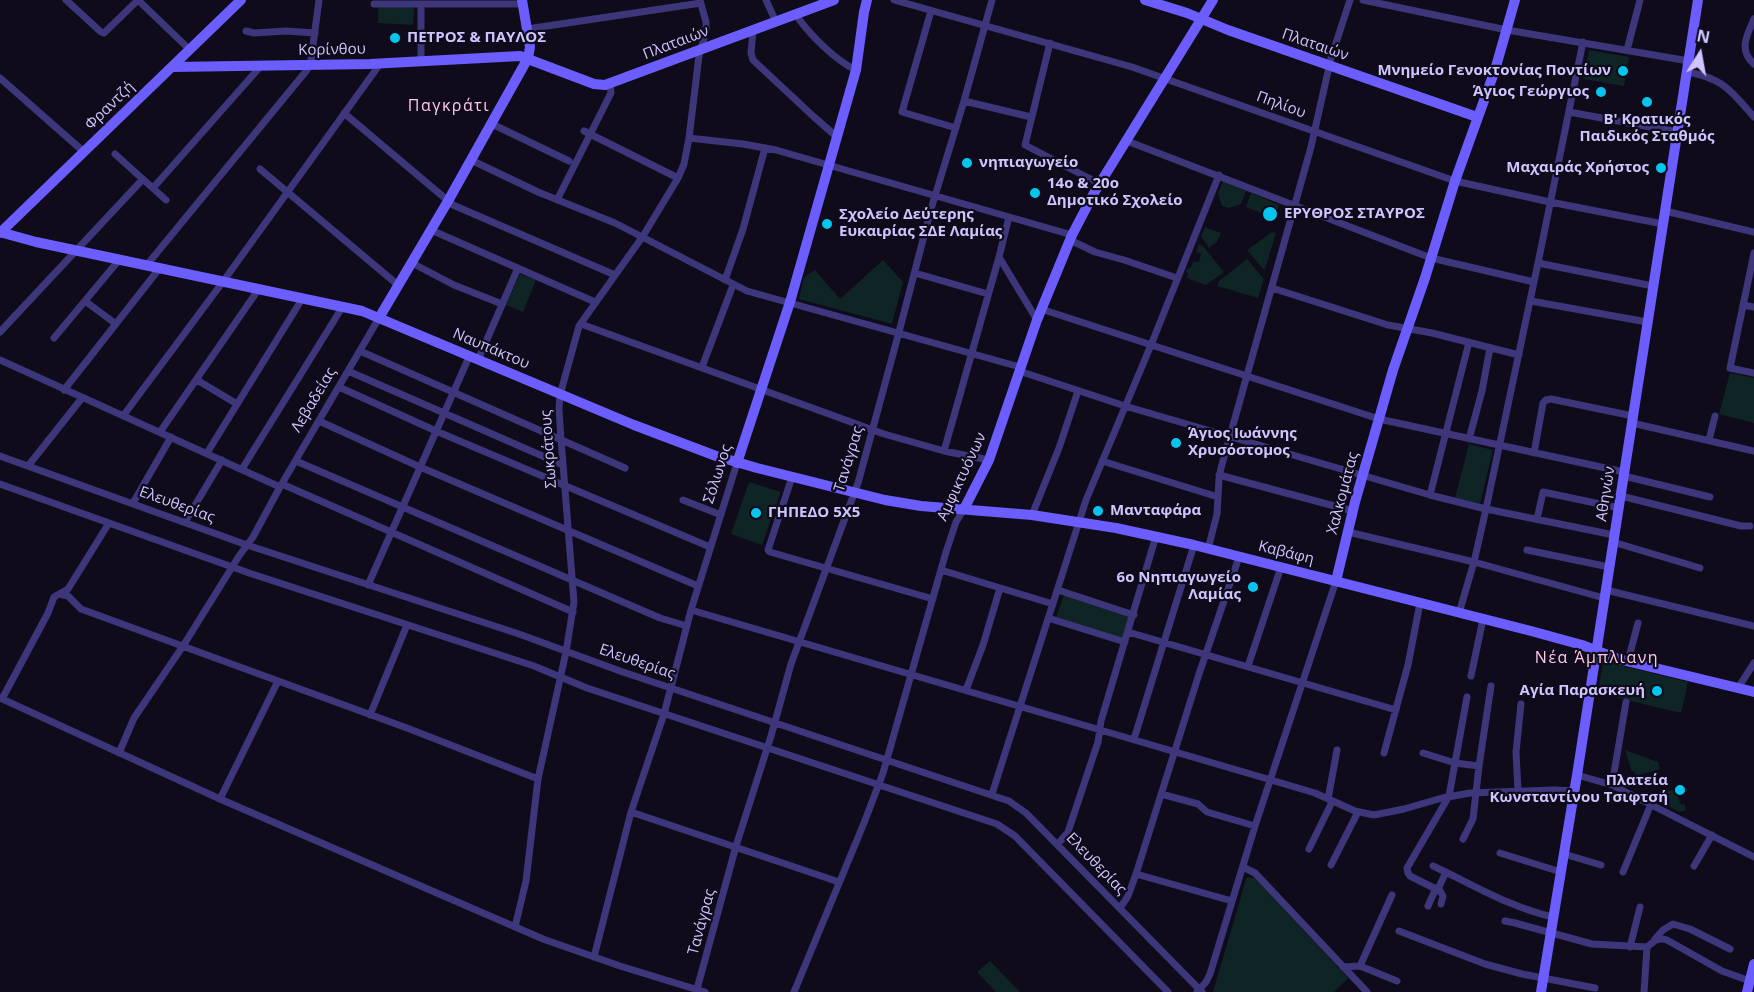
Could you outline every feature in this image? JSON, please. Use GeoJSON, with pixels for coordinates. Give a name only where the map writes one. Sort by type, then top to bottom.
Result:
{"type":"FeatureCollection","features":[{"type":"Feature","properties":{"kind":"street"},"geometry":{"type":"LineString","coordinates":[[66,0],[104,33],[138,0],[190,50]]}},
{"type":"Feature","properties":{"kind":"street","name":"Φραντζή"},"geometry":{"type":"LineString","coordinates":[[0,233],[241,0]]}},
{"type":"Feature","properties":{"kind":"street"},"geometry":{"type":"LineString","coordinates":[[146,266],[309,66],[319,0]]}},
{"type":"Feature","properties":{"kind":"street"},"geometry":{"type":"LineString","coordinates":[[766,0],[776,22]]}},
{"type":"Feature","properties":{"kind":"street","name":"Πλαταιών"},"geometry":{"type":"LineString","coordinates":[[528,58],[594,84],[603,85],[834,0]]}},
{"type":"Feature","properties":{"kind":"street","name":"Σόλωνος"},"geometry":{"type":"LineString","coordinates":[[594,957],[632,812],[672,688],[698,586],[790,302],[856,70],[867,0]]}},
{"type":"Feature","properties":{"kind":"street","name":"Πηλίου"},"geometry":{"type":"LineString","coordinates":[[894,0],[1165,79],[1455,181],[1663,224]]}},
{"type":"Feature","properties":{"kind":"street","name":"Τανάγρας"},"geometry":{"type":"LineString","coordinates":[[697,989],[736,846],[768,747],[798,641],[854,493],[935,196],[992,0]]}},
{"type":"Feature","properties":{"kind":"street","name":"Πλαταιών"},"geometry":{"type":"LineString","coordinates":[[1145,0],[1477,117]]}},
{"type":"Feature","properties":{"kind":"street","name":"Αμφικτυόνων"},"geometry":{"type":"LineString","coordinates":[[794,992],[879,784],[888,759],[940,570],[956,522],[989,460],[1041,309],[1071,238],[1100,184],[1213,0]]}},
{"type":"Feature","properties":{"kind":"street"},"geometry":{"type":"LineString","coordinates":[[1208,549],[1217,514],[1219,475],[1350,0]]}},
{"type":"Feature","properties":{"kind":"street"},"geometry":{"type":"LineString","coordinates":[[1363,0],[1391,3],[1507,30],[1627,50],[1688,66],[1728,88],[1754,117]]}},
{"type":"Feature","properties":{"kind":"street","name":"Χαλκομάτας"},"geometry":{"type":"LineString","coordinates":[[1200,991],[1210,974],[1255,826],[1336,581],[1362,476],[1393,370],[1455,181],[1495,70],[1515,0]]}},
{"type":"Feature","properties":{"kind":"street"},"geometry":{"type":"LineString","coordinates":[[1627,50],[1640,0]]}},
{"type":"Feature","properties":{"kind":"street","name":"Αθηνών"},"geometry":{"type":"LineString","coordinates":[[1541,992],[1698,0]]}},
{"type":"Feature","properties":{"kind":"street"},"geometry":{"type":"LineString","coordinates":[[527,29],[701,1]]}},
{"type":"Feature","properties":{"kind":"street","name":"Σωκράτους"},"geometry":{"type":"LineString","coordinates":[[515,927],[526,881],[538,779],[573,612],[574,581],[561,439],[560,395],[580,324],[643,236],[678,178],[685,160],[706,29],[701,1]]}},
{"type":"Feature","properties":{"kind":"street"},"geometry":{"type":"LineString","coordinates":[[374,4],[522,2],[530,47],[528,58]]}},
{"type":"Feature","properties":{"kind":"street"},"geometry":{"type":"LineString","coordinates":[[421,5],[421,62]]}},
{"type":"Feature","properties":{"kind":"street"},"geometry":{"type":"LineString","coordinates":[[931,11],[902,112],[956,128]]}},
{"type":"Feature","properties":{"kind":"street"},"geometry":{"type":"LineString","coordinates":[[796,15],[806,30],[848,66],[856,70]]}},
{"type":"Feature","properties":{"kind":"street"},"geometry":{"type":"LineString","coordinates":[[1751,62],[1745,49],[1754,19]]}},
{"type":"Feature","properties":{"kind":"street"},"geometry":{"type":"LineString","coordinates":[[246,31],[315,33]]}},
{"type":"Feature","properties":{"kind":"street"},"geometry":{"type":"LineString","coordinates":[[753,31],[751,53],[753,60],[837,136]]}},
{"type":"Feature","properties":{"kind":"street"},"geometry":{"type":"LineString","coordinates":[[1460,613],[1474,562],[1520,355],[1583,42]]}},
{"type":"Feature","properties":{"kind":"street"},"geometry":{"type":"LineString","coordinates":[[1050,44],[1025,145],[1100,184]]}},
{"type":"Feature","properties":{"kind":"street","name":"Κορίνθου"},"geometry":{"type":"LineString","coordinates":[[172,67],[309,66],[517,56],[528,58]]}},
{"type":"Feature","properties":{"kind":"street","name":"Λεβαδείας"},"geometry":{"type":"LineString","coordinates":[[119,753],[134,718],[260,526],[528,58]]}},
{"type":"Feature","properties":{"kind":"street"},"geometry":{"type":"LineString","coordinates":[[123,416],[380,64]]}},
{"type":"Feature","properties":{"kind":"street"},"geometry":{"type":"LineString","coordinates":[[153,188],[260,67]]}},
{"type":"Feature","properties":{"kind":"street"},"geometry":{"type":"LineString","coordinates":[[0,78],[84,152]]}},
{"type":"Feature","properties":{"kind":"street"},"geometry":{"type":"LineString","coordinates":[[557,200],[587,133],[611,93],[610,83]]}},
{"type":"Feature","properties":{"kind":"street"},"geometry":{"type":"LineString","coordinates":[[964,100],[1031,117]]}},
{"type":"Feature","properties":{"kind":"street"},"geometry":{"type":"LineString","coordinates":[[1569,112],[1678,132]]}},
{"type":"Feature","properties":{"kind":"street"},"geometry":{"type":"LineString","coordinates":[[344,113],[458,207],[615,275]]}},
{"type":"Feature","properties":{"kind":"street"},"geometry":{"type":"LineString","coordinates":[[492,124],[569,161]]}},
{"type":"Feature","properties":{"kind":"street"},"geometry":{"type":"LineString","coordinates":[[587,133],[678,178]]}},
{"type":"Feature","properties":{"kind":"street"},"geometry":{"type":"LineString","coordinates":[[690,138],[765,148],[829,165],[1008,217],[1071,238],[1095,252],[1177,278]]}},
{"type":"Feature","properties":{"kind":"street"},"geometry":{"type":"LineString","coordinates":[[1127,141],[1431,258],[1534,282]]}},
{"type":"Feature","properties":{"kind":"street"},"geometry":{"type":"LineString","coordinates":[[724,280],[743,229],[765,148]]}},
{"type":"Feature","properties":{"kind":"street"},"geometry":{"type":"LineString","coordinates":[[115,154],[166,200]]}},
{"type":"Feature","properties":{"kind":"street"},"geometry":{"type":"LineString","coordinates":[[471,160],[557,200],[643,236],[747,291],[971,352],[1125,406],[1362,476],[1430,495],[1614,539],[1700,568]]}},
{"type":"Feature","properties":{"kind":"street"},"geometry":{"type":"LineString","coordinates":[[260,169],[398,285]]}},
{"type":"Feature","properties":{"kind":"street"},"geometry":{"type":"LineString","coordinates":[[992,794],[1086,500],[1151,345],[1218,175]]}},
{"type":"Feature","properties":{"kind":"street"},"geometry":{"type":"LineString","coordinates":[[0,332],[143,179]]}},
{"type":"Feature","properties":{"kind":"street"},"geometry":{"type":"LineString","coordinates":[[1665,211],[1754,232]]}},
{"type":"Feature","properties":{"kind":"street"},"geometry":{"type":"LineString","coordinates":[[944,451],[999,257],[1008,217]]}},
{"type":"Feature","properties":{"kind":"street"},"geometry":{"type":"LineString","coordinates":[[431,230],[595,302]]}},
{"type":"Feature","properties":{"kind":"street","name":"Ναυπάκτου"},"geometry":{"type":"LineString","coordinates":[[0,233],[222,283],[343,306],[379,318],[560,395],[737,463],[901,503],[963,508]]}},
{"type":"Feature","properties":{"kind":"street"},"geometry":{"type":"LineString","coordinates":[[1754,253],[1730,368],[1754,373]]}},
{"type":"Feature","properties":{"kind":"street"},"geometry":{"type":"LineString","coordinates":[[999,257],[1037,320]]}},
{"type":"Feature","properties":{"kind":"street"},"geometry":{"type":"LineString","coordinates":[[54,338],[119,260]]}},
{"type":"Feature","properties":{"kind":"street"},"geometry":{"type":"LineString","coordinates":[[412,263],[449,283],[502,304]]}},
{"type":"Feature","properties":{"kind":"street"},"geometry":{"type":"LineString","coordinates":[[1538,263],[1653,286]]}},
{"type":"Feature","properties":{"kind":"street"},"geometry":{"type":"LineString","coordinates":[[368,585],[453,393],[474,358],[518,268]]}},
{"type":"Feature","properties":{"kind":"street"},"geometry":{"type":"LineString","coordinates":[[64,390],[159,269]]}},
{"type":"Feature","properties":{"kind":"street"},"geometry":{"type":"LineString","coordinates":[[915,273],[988,294]]}},
{"type":"Feature","properties":{"kind":"street"},"geometry":{"type":"LineString","coordinates":[[702,367],[733,285]]}},
{"type":"Feature","properties":{"kind":"street"},"geometry":{"type":"LineString","coordinates":[[1272,288],[1388,325],[1520,355]]}},
{"type":"Feature","properties":{"kind":"street"},"geometry":{"type":"LineString","coordinates":[[160,432],[258,290]]}},
{"type":"Feature","properties":{"kind":"street"},"geometry":{"type":"LineString","coordinates":[[207,453],[302,299]]}},
{"type":"Feature","properties":{"kind":"street"},"geometry":{"type":"LineString","coordinates":[[85,301],[116,324]]}},
{"type":"Feature","properties":{"kind":"street"},"geometry":{"type":"LineString","coordinates":[[1531,301],[1647,322]]}},
{"type":"Feature","properties":{"kind":"street"},"geometry":{"type":"LineString","coordinates":[[1743,305],[1754,307]]}},
{"type":"Feature","properties":{"kind":"street"},"geometry":{"type":"LineString","coordinates":[[242,469],[343,306]]}},
{"type":"Feature","properties":{"kind":"street"},"geometry":{"type":"LineString","coordinates":[[1041,309],[1379,419],[1624,474],[1710,497]]}},
{"type":"Feature","properties":{"kind":"street"},"geometry":{"type":"LineString","coordinates":[[580,324],[884,434],[944,451],[989,460]]}},
{"type":"Feature","properties":{"kind":"street"},"geometry":{"type":"LineString","coordinates":[[1430,495],[1469,342]]}},
{"type":"Feature","properties":{"kind":"street"},"geometry":{"type":"LineString","coordinates":[[1469,439],[1482,391],[1490,348]]}},
{"type":"Feature","properties":{"kind":"street"},"geometry":{"type":"LineString","coordinates":[[360,351],[625,468]]}},
{"type":"Feature","properties":{"kind":"street"},"geometry":{"type":"LineString","coordinates":[[0,360],[242,469],[573,612]]}},
{"type":"Feature","properties":{"kind":"street"},"geometry":{"type":"LineString","coordinates":[[348,371],[563,465]]}},
{"type":"Feature","properties":{"kind":"street"},"geometry":{"type":"LineString","coordinates":[[197,380],[237,404]]}},
{"type":"Feature","properties":{"kind":"street"},"geometry":{"type":"LineString","coordinates":[[339,387],[710,548]]}},
{"type":"Feature","properties":{"kind":"street"},"geometry":{"type":"LineString","coordinates":[[1032,514],[1059,448],[1078,391]]}},
{"type":"Feature","properties":{"kind":"street"},"geometry":{"type":"LineString","coordinates":[[28,466],[81,398]]}},
{"type":"Feature","properties":{"kind":"street"},"geometry":{"type":"LineString","coordinates":[[1534,453],[1543,403],[1551,399],[1754,451]]}},
{"type":"Feature","properties":{"kind":"street"},"geometry":{"type":"LineString","coordinates":[[1709,440],[1715,416]]}},
{"type":"Feature","properties":{"kind":"street"},"geometry":{"type":"LineString","coordinates":[[319,421],[420,467],[698,586]]}},
{"type":"Feature","properties":{"kind":"street"},"geometry":{"type":"LineString","coordinates":[[133,503],[171,437]]}},
{"type":"Feature","properties":{"kind":"street","name":"Ελευθερίας"},"geometry":{"type":"LineString","coordinates":[[0,456],[247,545],[519,634],[775,723],[992,794],[1017,806],[1058,844],[1200,991]]}},
{"type":"Feature","properties":{"kind":"street"},"geometry":{"type":"LineString","coordinates":[[185,522],[222,460]]}},
{"type":"Feature","properties":{"kind":"street"},"geometry":{"type":"LineString","coordinates":[[296,461],[660,618],[687,626]]}},
{"type":"Feature","properties":{"kind":"street"},"geometry":{"type":"LineString","coordinates":[[1102,461],[1218,497]]}},
{"type":"Feature","properties":{"kind":"street"},"geometry":{"type":"LineString","coordinates":[[1219,475],[1353,511]]}},
{"type":"Feature","properties":{"kind":"street"},"geometry":{"type":"LineString","coordinates":[[792,477],[768,549],[770,552],[933,599]]}},
{"type":"Feature","properties":{"kind":"street"},"geometry":{"type":"LineString","coordinates":[[0,484],[232,567],[534,666],[586,688],[982,818],[1005,828],[1168,992]]}},
{"type":"Feature","properties":{"kind":"street"},"geometry":{"type":"LineString","coordinates":[[1537,519],[1543,492],[1619,508]]}},
{"type":"Feature","properties":{"kind":"street"},"geometry":{"type":"LineString","coordinates":[[1621,496],[1741,526],[1750,526]]}},
{"type":"Feature","properties":{"kind":"street"},"geometry":{"type":"LineString","coordinates":[[683,500],[721,515]]}},
{"type":"Feature","properties":{"kind":"street","name":"Καβάφη"},"geometry":{"type":"LineString","coordinates":[[963,508],[1032,514],[1156,536],[1483,618],[1628,661],[1754,692]]}},
{"type":"Feature","properties":{"kind":"street"},"geometry":{"type":"LineString","coordinates":[[109,523],[68,590],[52,600],[48,614],[1,698],[220,799],[515,927],[556,944],[705,992]]}},
{"type":"Feature","properties":{"kind":"street"},"geometry":{"type":"LineString","coordinates":[[1348,532],[1605,594],[1754,626]]}},
{"type":"Feature","properties":{"kind":"street"},"geometry":{"type":"LineString","coordinates":[[1058,844],[1068,832],[1098,742],[1099,729],[1156,536]]}},
{"type":"Feature","properties":{"kind":"street"},"geometry":{"type":"LineString","coordinates":[[1134,739],[1194,545]]}},
{"type":"Feature","properties":{"kind":"street"},"geometry":{"type":"LineString","coordinates":[[1527,550],[1609,567]]}},
{"type":"Feature","properties":{"kind":"street"},"geometry":{"type":"LineString","coordinates":[[1120,908],[1128,896],[1136,874],[1205,654],[1239,557]]}},
{"type":"Feature","properties":{"kind":"street"},"geometry":{"type":"LineString","coordinates":[[1248,666],[1281,567]]}},
{"type":"Feature","properties":{"kind":"street"},"geometry":{"type":"LineString","coordinates":[[940,570],[1053,604]]}},
{"type":"Feature","properties":{"kind":"street"},"geometry":{"type":"LineString","coordinates":[[966,690],[983,645],[1000,588]]}},
{"type":"Feature","properties":{"kind":"street"},"geometry":{"type":"LineString","coordinates":[[1058,590],[1134,615]]}},
{"type":"Feature","properties":{"kind":"street"},"geometry":{"type":"LineString","coordinates":[[60,594],[68,596],[81,609],[370,714],[538,779]]}},
{"type":"Feature","properties":{"kind":"street"},"geometry":{"type":"LineString","coordinates":[[1384,753],[1408,664],[1420,603]]}},
{"type":"Feature","properties":{"kind":"street"},"geometry":{"type":"LineString","coordinates":[[691,610],[1315,793],[1358,812],[1374,815],[1385,814],[1449,796],[1475,793],[1574,791]]}},
{"type":"Feature","properties":{"kind":"street"},"geometry":{"type":"LineString","coordinates":[[1048,618],[1125,642]]}},
{"type":"Feature","properties":{"kind":"street"},"geometry":{"type":"LineString","coordinates":[[1471,676],[1483,618]]}},
{"type":"Feature","properties":{"kind":"street"},"geometry":{"type":"LineString","coordinates":[[1628,661],[1638,623]]}},
{"type":"Feature","properties":{"kind":"street"},"geometry":{"type":"LineString","coordinates":[[370,714],[407,625]]}},
{"type":"Feature","properties":{"kind":"street"},"geometry":{"type":"LineString","coordinates":[[1128,632],[1396,710]]}},
{"type":"Feature","properties":{"kind":"street"},"geometry":{"type":"LineString","coordinates":[[1738,688],[1754,663]]}},
{"type":"Feature","properties":{"kind":"street"},"geometry":{"type":"LineString","coordinates":[[220,799],[278,681]]}},
{"type":"Feature","properties":{"kind":"street"},"geometry":{"type":"LineString","coordinates":[[1463,839],[1473,819],[1491,686]]}},
{"type":"Feature","properties":{"kind":"street"},"geometry":{"type":"LineString","coordinates":[[1441,904],[1443,896],[1437,888],[1410,876],[1407,868],[1449,796],[1467,698]]}},
{"type":"Feature","properties":{"kind":"street"},"geometry":{"type":"LineString","coordinates":[[1612,785],[1626,702]]}},
{"type":"Feature","properties":{"kind":"street"},"geometry":{"type":"LineString","coordinates":[[1518,791],[1516,752],[1521,704]]}},
{"type":"Feature","properties":{"kind":"street"},"geometry":{"type":"LineString","coordinates":[[1309,849],[1330,801],[1337,750]]}},
{"type":"Feature","properties":{"kind":"street"},"geometry":{"type":"LineString","coordinates":[[1423,753],[1455,763],[1479,766]]}},
{"type":"Feature","properties":{"kind":"street"},"geometry":{"type":"LineString","coordinates":[[1577,775],[1612,785],[1754,857]]}},
{"type":"Feature","properties":{"kind":"street"},"geometry":{"type":"LineString","coordinates":[[1161,794],[1198,804],[1207,812],[1255,826]]}},
{"type":"Feature","properties":{"kind":"street"},"geometry":{"type":"LineString","coordinates":[[1623,872],[1651,804]]}},
{"type":"Feature","properties":{"kind":"street"},"geometry":{"type":"LineString","coordinates":[[632,812],[839,882]]}},
{"type":"Feature","properties":{"kind":"street"},"geometry":{"type":"LineString","coordinates":[[1331,865],[1358,812]]}},
{"type":"Feature","properties":{"kind":"street"},"geometry":{"type":"LineString","coordinates":[[1694,866],[1712,835]]}},
{"type":"Feature","properties":{"kind":"street"},"geometry":{"type":"LineString","coordinates":[[1500,853],[1561,872]]}},
{"type":"Feature","properties":{"kind":"street"},"geometry":{"type":"LineString","coordinates":[[1564,854],[1601,865]]}},
{"type":"Feature","properties":{"kind":"street"},"geometry":{"type":"LineString","coordinates":[[1433,866],[1516,905],[1553,916]]}},
{"type":"Feature","properties":{"kind":"street"},"geometry":{"type":"LineString","coordinates":[[1243,867],[1255,873],[1367,992]]}},
{"type":"Feature","properties":{"kind":"street"},"geometry":{"type":"LineString","coordinates":[[1428,906],[1446,872]]}},
{"type":"Feature","properties":{"kind":"street"},"geometry":{"type":"LineString","coordinates":[[1136,874],[1232,901]]}},
{"type":"Feature","properties":{"kind":"street"},"geometry":{"type":"LineString","coordinates":[[1360,966],[1392,895]]}},
{"type":"Feature","properties":{"kind":"street"},"geometry":{"type":"LineString","coordinates":[[1630,947],[1640,907]]}},
{"type":"Feature","properties":{"kind":"street"},"geometry":{"type":"LineString","coordinates":[[1505,921],[1592,945],[1630,947],[1647,946],[1663,930],[1673,924],[1690,929],[1730,950]]}},
{"type":"Feature","properties":{"kind":"street"},"geometry":{"type":"LineString","coordinates":[[1399,931],[1485,964],[1595,988]]}},
{"type":"Feature","properties":{"kind":"street"},"geometry":{"type":"LineString","coordinates":[[1655,939],[1667,940],[1748,986],[1754,964]]}},
{"type":"Feature","properties":{"kind":"street"},"geometry":{"type":"LineString","coordinates":[[1644,992],[1647,946]]}},
{"type":"Feature","properties":{"kind":"street"},"geometry":{"type":"LineString","coordinates":[[1343,967],[1360,966],[1397,981]]}},
{"type":"Feature","properties":{"kind":"green space"},"geometry":{"type":"Polygon","coordinates":[[[378,6],[414,7],[413,25],[378,23],[378,6]]]}},
{"type":"Feature","properties":{"kind":"green space"},"geometry":{"type":"Polygon","coordinates":[[[1589,50],[1629,57],[1624,86],[1583,79],[1589,50]]]}},
{"type":"Feature","properties":{"kind":"green space"},"geometry":{"type":"Polygon","coordinates":[[[1223,181],[1246,191],[1241,204],[1229,208],[1222,206],[1218,193],[1223,181]]]}},
{"type":"Feature","properties":{"kind":"green space"},"geometry":{"type":"Polygon","coordinates":[[[1251,193],[1279,205],[1277,211],[1264,206],[1261,213],[1246,207],[1251,193]]]}},
{"type":"Feature","properties":{"kind":"green space"},"geometry":{"type":"Polygon","coordinates":[[[1205,227],[1221,233],[1217,242],[1209,248],[1201,236],[1205,227]]]}},
{"type":"Feature","properties":{"kind":"green space"},"geometry":{"type":"Polygon","coordinates":[[[1272,232],[1276,233],[1265,269],[1263,269],[1247,250],[1272,232]]]}},
{"type":"Feature","properties":{"kind":"green space"},"geometry":{"type":"Polygon","coordinates":[[[1199,244],[1224,272],[1206,285],[1187,278],[1187,269],[1193,262],[1199,262],[1201,254],[1196,252],[1199,244]]]}},
{"type":"Feature","properties":{"kind":"green space"},"geometry":{"type":"Polygon","coordinates":[[[1247,259],[1264,279],[1258,298],[1217,286],[1219,281],[1247,259]]]}},
{"type":"Feature","properties":{"kind":"green space"},"geometry":{"type":"Polygon","coordinates":[[[883,260],[903,282],[892,324],[799,299],[804,277],[815,270],[840,299],[883,260]]]}},
{"type":"Feature","properties":{"kind":"green space"},"geometry":{"type":"Polygon","coordinates":[[[520,274],[536,280],[523,312],[506,305],[520,274]]]}},
{"type":"Feature","properties":{"kind":"green space"},"geometry":{"type":"Polygon","coordinates":[[[1730,373],[1754,378],[1754,423],[1719,414],[1730,373]]]}},
{"type":"Feature","properties":{"kind":"green space"},"geometry":{"type":"Polygon","coordinates":[[[1469,444],[1493,450],[1480,504],[1455,498],[1469,444]]]}},
{"type":"Feature","properties":{"kind":"green space","name":"ΓΗΠΕΔΟ 5X5"},"geometry":{"type":"Polygon","coordinates":[[[749,482],[781,492],[762,545],[731,534],[749,482]]]}},
{"type":"Feature","properties":{"kind":"green space"},"geometry":{"type":"Polygon","coordinates":[[[1064,595],[1130,616],[1123,639],[1056,617],[1064,595]]]}},
{"type":"Feature","properties":{"kind":"green space"},"geometry":{"type":"Polygon","coordinates":[[[1603,661],[1688,682],[1681,713],[1598,693],[1603,661]]]}},
{"type":"Feature","properties":{"kind":"green space"},"geometry":{"type":"Polygon","coordinates":[[[1625,750],[1658,762],[1660,769],[1636,776],[1634,771],[1632,772],[1625,750]]]}},
{"type":"Feature","properties":{"kind":"green space"},"geometry":{"type":"Polygon","coordinates":[[[1675,789],[1681,805],[1684,804],[1686,810],[1680,812],[1670,807],[1665,792],[1675,789]]]}},
{"type":"Feature","properties":{"kind":"green space"},"geometry":{"type":"Polygon","coordinates":[[[1248,877],[1255,878],[1348,978],[1334,992],[1213,992],[1248,877]]]}},
{"type":"Feature","properties":{"kind":"green space"},"geometry":{"type":"Polygon","coordinates":[[[990,961],[1020,992],[996,992],[977,972],[990,961]]]}},
{"type":"Feature","properties":{"kind":"place","name":"ΠΕΤΡΟΣ & ΠΑΥΛΟΣ"},"geometry":{"type":"Point","coordinates":[395,38]}},
{"type":"Feature","properties":{"kind":"place","name":"Μνημείο Γενοκτονίας Ποντίων"},"geometry":{"type":"Point","coordinates":[1623,71]}},
{"type":"Feature","properties":{"kind":"place","name":"Άγιος Γεώργιος"},"geometry":{"type":"Point","coordinates":[1601,92]}},
{"type":"Feature","properties":{"kind":"place","name":"B' Κρατικός Παιδικός Σταθμός"},"geometry":{"type":"Point","coordinates":[1647,102]}},
{"type":"Feature","properties":{"kind":"place","name":"νηπιαγωγείο"},"geometry":{"type":"Point","coordinates":[967,163]}},
{"type":"Feature","properties":{"kind":"place","name":"Μαχαιράς Χρήστος"},"geometry":{"type":"Point","coordinates":[1661,168]}},
{"type":"Feature","properties":{"kind":"place","name":"14ο & 20ο Δημοτικό Σχολείο"},"geometry":{"type":"Point","coordinates":[1035,193]}},
{"type":"Feature","properties":{"kind":"place","name":"ΕΡΥΘΡΟΣ ΣΤΑΥΡΟΣ"},"geometry":{"type":"Point","coordinates":[1270,214]}},
{"type":"Feature","properties":{"kind":"place","name":"Σχολείο Δεύτερης Ευκαιρίας ΣΔΕ Λαμίας"},"geometry":{"type":"Point","coordinates":[827,224]}},
{"type":"Feature","properties":{"kind":"place","name":"Άγιος Ιωάννης Χρυσόστομος"},"geometry":{"type":"Point","coordinates":[1176,443]}},
{"type":"Feature","properties":{"kind":"place","name":"Μανταφάρα"},"geometry":{"type":"Point","coordinates":[1098,511]}},
{"type":"Feature","properties":{"kind":"place","name":"ΓΗΠΕΔΟ 5X5"},"geometry":{"type":"Point","coordinates":[756,513]}},
{"type":"Feature","properties":{"kind":"place","name":"6ο Νηπιαγωγείο Λαμίας"},"geometry":{"type":"Point","coordinates":[1253,587]}},
{"type":"Feature","properties":{"kind":"place","name":"Αγία Παρασκευή"},"geometry":{"type":"Point","coordinates":[1657,691]}},
{"type":"Feature","properties":{"kind":"place","name":"Πλατεία Κωνσταντίνου Τσιφτσή"},"geometry":{"type":"Point","coordinates":[1680,790]}},
{"type":"Feature","properties":{"kind":"district","name":"Παγκράτι"},"geometry":{"type":"Point","coordinates":[449,106]}},
{"type":"Feature","properties":{"kind":"district","name":"Νέα Άμπλιανη"},"geometry":{"type":"Point","coordinates":[1597,658]}}]}
